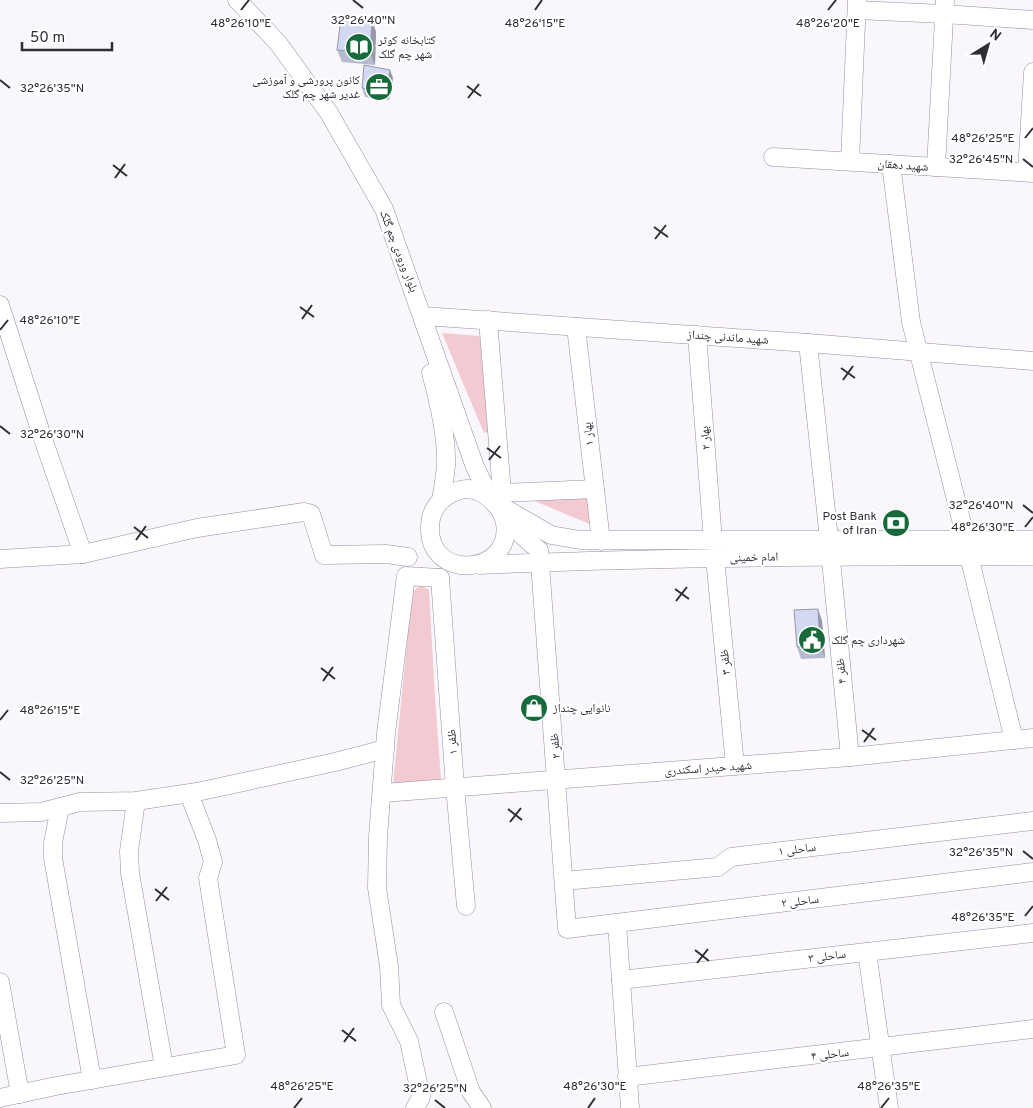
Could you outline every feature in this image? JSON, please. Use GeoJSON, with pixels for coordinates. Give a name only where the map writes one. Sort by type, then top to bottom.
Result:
{"type":"FeatureCollection","features":[{"type":"Feature","properties":{"kind":"street","name":"بلوار ورودی چم گلک"},"geometry":{"type":"LineString","coordinates":[[228,0],[272,48],[322,116],[378,211],[415,317],[437,393],[445,443],[446,466],[441,500]]}},
{"type":"Feature","properties":{"kind":"street","name":"بلوار ورودی چم گلک"},"geometry":{"type":"LineString","coordinates":[[237,0],[278,43],[329,113],[384,209],[423,316],[434,355],[475,466],[496,503]]}},
{"type":"Feature","properties":{"kind":"street"},"geometry":{"type":"LineString","coordinates":[[850,161],[857,5],[945,7],[1033,20]]}},
{"type":"Feature","properties":{"kind":"street"},"geometry":{"type":"LineString","coordinates":[[936,167],[945,7]]}},
{"type":"Feature","properties":{"kind":"street"},"geometry":{"type":"LineString","coordinates":[[1030,172],[1033,72]]}},
{"type":"Feature","properties":{"kind":"street","name":"شهید دهقان"},"geometry":{"type":"LineString","coordinates":[[772,157],[1030,172]]}},
{"type":"Feature","properties":{"kind":"street"},"geometry":{"type":"LineString","coordinates":[[891,164],[911,322],[1014,740]]}},
{"type":"Feature","properties":{"kind":"street"},"geometry":{"type":"LineString","coordinates":[[0,305],[41,434],[83,554]]}},
{"type":"Feature","properties":{"kind":"street","name":"شهید ماندنی چنداز"},"geometry":{"type":"LineString","coordinates":[[423,316],[1033,361]]}},
{"type":"Feature","properties":{"kind":"street"},"geometry":{"type":"LineString","coordinates":[[488,320],[502,493],[594,488]]}},
{"type":"Feature","properties":{"kind":"street","name":"بهار ۱"},"geometry":{"type":"LineString","coordinates":[[576,327],[601,541]]}},
{"type":"Feature","properties":{"kind":"street","name":"بهار ۲"},"geometry":{"type":"LineString","coordinates":[[697,335],[713,540]]}},
{"type":"Feature","properties":{"kind":"street","name":"ظفر ۴"},"geometry":{"type":"LineString","coordinates":[[808,343],[850,756]]}},
{"type":"Feature","properties":{"kind":"street"},"geometry":{"type":"LineString","coordinates":[[445,443],[453,450],[459,450],[462,448],[465,436]]}},
{"type":"Feature","properties":{"kind":"street"},"geometry":{"type":"LineString","coordinates":[[496,503],[502,513],[505,524],[503,541],[495,555],[486,562],[475,566],[462,566],[451,562],[433,546],[430,522],[434,510],[441,500],[463,490],[475,491],[487,495],[496,503],[515,528],[539,550],[540,563]]}},
{"type":"Feature","properties":{"kind":"street","name":"امام خمینی"},"geometry":{"type":"LineString","coordinates":[[496,503],[551,535],[573,540],[713,540],[830,548],[968,548],[1033,540]]}},
{"type":"Feature","properties":{"kind":"street"},"geometry":{"type":"LineString","coordinates":[[0,559],[83,554],[197,528],[304,512],[311,514],[324,556],[386,554],[408,557],[433,546]]}},
{"type":"Feature","properties":{"kind":"street","name":"امام خمینی"},"geometry":{"type":"LineString","coordinates":[[475,566],[716,558],[830,548]]}},
{"type":"Feature","properties":{"kind":"street","name":"امام خمینی"},"geometry":{"type":"LineString","coordinates":[[968,548],[1033,556]]}},
{"type":"Feature","properties":{"kind":"street"},"geometry":{"type":"LineString","coordinates":[[408,557],[392,681],[378,837],[377,888],[389,966],[392,1005],[409,1041],[421,1098],[415,1108]]}},
{"type":"Feature","properties":{"kind":"street","name":"ظفر ۳"},"geometry":{"type":"LineString","coordinates":[[716,558],[735,765]]}},
{"type":"Feature","properties":{"kind":"street"},"geometry":{"type":"LineString","coordinates":[[406,576],[440,578],[451,562]]}},
{"type":"Feature","properties":{"kind":"street","name":"ظفر ۲"},"geometry":{"type":"LineString","coordinates":[[540,563],[567,929]]}},
{"type":"Feature","properties":{"kind":"street","name":"ظفر ۱"},"geometry":{"type":"LineString","coordinates":[[440,578],[466,906]]}},
{"type":"Feature","properties":{"kind":"street","name":"شهید حیدر اسکندری"},"geometry":{"type":"LineString","coordinates":[[383,793],[850,756],[1033,738]]}},
{"type":"Feature","properties":{"kind":"street"},"geometry":{"type":"LineString","coordinates":[[0,813],[41,812],[80,802],[136,801],[189,794],[386,749]]}},
{"type":"Feature","properties":{"kind":"street"},"geometry":{"type":"LineString","coordinates":[[0,1098],[236,1055],[208,878],[213,862],[207,840],[189,794]]}},
{"type":"Feature","properties":{"kind":"street"},"geometry":{"type":"LineString","coordinates":[[136,801],[129,851],[130,873],[164,1067]]}},
{"type":"Feature","properties":{"kind":"street"},"geometry":{"type":"LineString","coordinates":[[60,807],[53,844],[53,858],[92,1080]]}},
{"type":"Feature","properties":{"kind":"street","name":"ساحلی ۱"},"geometry":{"type":"LineString","coordinates":[[564,881],[718,867],[731,857],[1033,821]]}},
{"type":"Feature","properties":{"kind":"street","name":"ساحلی ۲"},"geometry":{"type":"LineString","coordinates":[[567,929],[1033,872]]}},
{"type":"Feature","properties":{"kind":"street"},"geometry":{"type":"LineString","coordinates":[[617,923],[630,1108]]}},
{"type":"Feature","properties":{"kind":"street","name":"ساحلی ۳"},"geometry":{"type":"LineString","coordinates":[[621,980],[1033,933]]}},
{"type":"Feature","properties":{"kind":"street"},"geometry":{"type":"LineString","coordinates":[[867,952],[889,1108]]}},
{"type":"Feature","properties":{"kind":"street"},"geometry":{"type":"LineString","coordinates":[[0,982],[20,1094]]}},
{"type":"Feature","properties":{"kind":"street"},"geometry":{"type":"LineString","coordinates":[[444,1012],[471,1092],[482,1108]]}},
{"type":"Feature","properties":{"kind":"street","name":"ساحلی ۴"},"geometry":{"type":"LineString","coordinates":[[627,1077],[1033,1029]]}},
{"type":"Feature","properties":{"kind":"shaded area"},"geometry":{"type":"Polygon","coordinates":[[[442,333],[480,336],[488,432],[484,433],[442,333]]]}},
{"type":"Feature","properties":{"kind":"shaded area"},"geometry":{"type":"Polygon","coordinates":[[[588,496],[592,525],[532,500],[588,496]]]}},
{"type":"Feature","properties":{"kind":"shaded area"},"geometry":{"type":"Polygon","coordinates":[[[420,585],[429,590],[441,779],[393,784],[412,593],[420,585]]]}},
{"type":"Feature","properties":{"kind":"building"},"geometry":{"type":"Polygon","coordinates":[[[341,18],[372,20],[370,53],[337,50],[341,18]]]}},
{"type":"Feature","properties":{"kind":"building"},"geometry":{"type":"Polygon","coordinates":[[[364,65],[390,70],[386,92],[362,88],[364,65]]]}},
{"type":"Feature","properties":{"kind":"building"},"geometry":{"type":"Polygon","coordinates":[[[818,609],[820,645],[797,647],[794,610],[818,609]]]}},
{"type":"Feature","properties":{"kind":"place","name":"کتابخانه کوثر شهر چم گلک"},"geometry":{"type":"Point","coordinates":[359,47]}},
{"type":"Feature","properties":{"kind":"place","name":"کانون پرورشی و آموزشی غدیر شهر چم گلک"},"geometry":{"type":"Point","coordinates":[379,87]}},
{"type":"Feature","properties":{"kind":"place","name":"Post Bank of Iran"},"geometry":{"type":"Point","coordinates":[896,523]}},
{"type":"Feature","properties":{"kind":"place","name":"شهرداری چم گلک"},"geometry":{"type":"Point","coordinates":[812,640]}},
{"type":"Feature","properties":{"kind":"place","name":"نانوایی چنداز"},"geometry":{"type":"Point","coordinates":[534,708]}}]}
